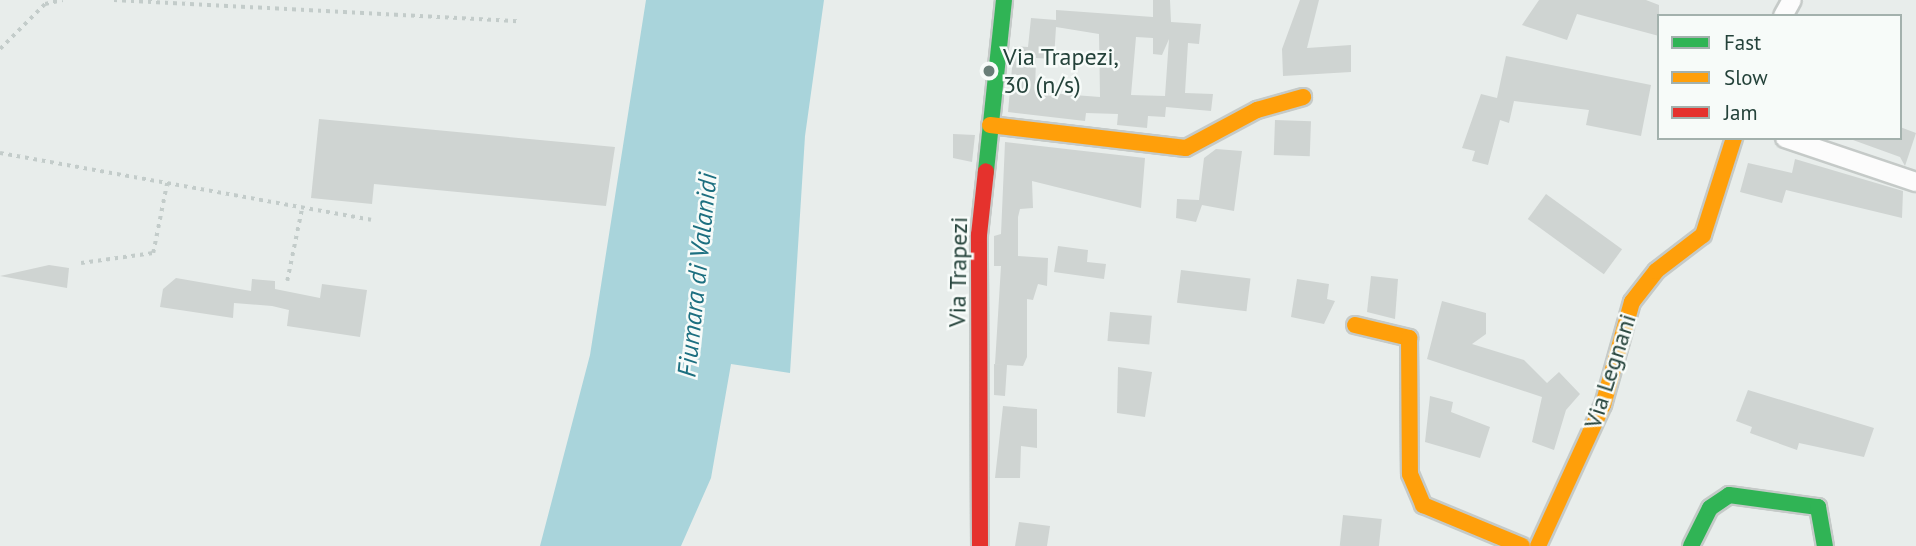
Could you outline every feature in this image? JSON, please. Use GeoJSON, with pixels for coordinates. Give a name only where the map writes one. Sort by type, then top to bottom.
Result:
{"type":"FeatureCollection","features":[{"type":"Feature","properties":{"kind":"street","name":"Via Trapezi"},"geometry":{"type":"LineString","coordinates":[[980,546],[979,235],[1004,0]]}},
{"type":"Feature","properties":{"kind":"street"},"geometry":{"type":"LineString","coordinates":[[990,125],[1186,148],[1256,110],[1303,97]]}},
{"type":"Feature","properties":{"kind":"street","name":"Via Legnani"},"geometry":{"type":"LineString","coordinates":[[1538,546],[1603,405],[1632,302],[1656,271],[1703,235],[1733,140]]}},
{"type":"Feature","properties":{"kind":"street"},"geometry":{"type":"LineString","coordinates":[[1791,140],[1916,182]]}},
{"type":"Feature","properties":{"kind":"street"},"geometry":{"type":"LineString","coordinates":[[1355,325],[1409,338],[1410,474],[1423,505],[1522,546]]}},
{"type":"Feature","properties":{"kind":"street"},"geometry":{"type":"LineString","coordinates":[[1691,546],[1710,508],[1728,495],[1818,507],[1825,546]]}},
{"type":"Feature","properties":{"kind":"path"},"geometry":{"type":"LineString","coordinates":[[0,49],[45,4],[63,0]]}},
{"type":"Feature","properties":{"kind":"path"},"geometry":{"type":"LineString","coordinates":[[114,0],[517,21]]}},
{"type":"Feature","properties":{"kind":"path"},"geometry":{"type":"LineString","coordinates":[[0,153],[371,220]]}},
{"type":"Feature","properties":{"kind":"path"},"geometry":{"type":"LineString","coordinates":[[80,263],[153,253],[167,183]]}},
{"type":"Feature","properties":{"kind":"path"},"geometry":{"type":"LineString","coordinates":[[287,281],[302,208]]}},
{"type":"Feature","properties":{"kind":"water","name":"Fiumara di Valanidi"},"geometry":{"type":"Polygon","coordinates":[[[646,0],[824,0],[805,136],[790,373],[731,364],[711,478],[681,546],[540,546],[590,355],[646,0]]]}},
{"type":"Feature","properties":{"kind":"building"},"geometry":{"type":"Polygon","coordinates":[[[1153,0],[1170,0],[1171,22],[1201,24],[1199,44],[1188,43],[1185,93],[1213,94],[1211,111],[1166,107],[1165,117],[1148,116],[1147,128],[1117,125],[1118,114],[1086,113],[1085,121],[1008,112],[1014,46],[1028,47],[1031,18],[1056,20],[1056,10],[1153,17],[1153,0]],[[1056,27],[1054,59],[1036,58],[1035,92],[1100,97],[1099,34],[1056,27]],[[1136,37],[1131,95],[1165,96],[1169,39],[1162,55],[1153,54],[1153,38],[1136,37]]]}},
{"type":"Feature","properties":{"kind":"building"},"geometry":{"type":"Polygon","coordinates":[[[1300,0],[1319,0],[1307,48],[1351,45],[1351,72],[1283,76],[1282,49],[1300,0]]]}},
{"type":"Feature","properties":{"kind":"building"},"geometry":{"type":"Polygon","coordinates":[[[1539,0],[1646,0],[1659,5],[1657,35],[1577,14],[1567,40],[1522,25],[1539,0]]]}},
{"type":"Feature","properties":{"kind":"building"},"geometry":{"type":"Polygon","coordinates":[[[1506,56],[1651,85],[1641,136],[1586,125],[1589,110],[1514,101],[1509,123],[1500,120],[1488,165],[1472,161],[1475,151],[1462,148],[1481,94],[1497,98],[1506,56]]]}},
{"type":"Feature","properties":{"kind":"building"},"geometry":{"type":"Polygon","coordinates":[[[319,119],[615,147],[606,206],[374,184],[372,204],[311,198],[319,119]]]}},
{"type":"Feature","properties":{"kind":"building"},"geometry":{"type":"Polygon","coordinates":[[[1275,120],[1311,121],[1310,156],[1274,155],[1275,120]]]}},
{"type":"Feature","properties":{"kind":"building"},"geometry":{"type":"Polygon","coordinates":[[[1902,128],[1916,133],[1905,166],[1900,157],[1853,140],[1902,140],[1902,128]]]}},
{"type":"Feature","properties":{"kind":"building"},"geometry":{"type":"Polygon","coordinates":[[[953,134],[975,135],[972,162],[953,158],[953,134]]]}},
{"type":"Feature","properties":{"kind":"building"},"geometry":{"type":"Polygon","coordinates":[[[1005,142],[1145,158],[1141,208],[1032,181],[1033,208],[1020,209],[1018,217],[1018,256],[1048,258],[1047,286],[1038,284],[1033,300],[1027,299],[1027,357],[1023,366],[1007,365],[1005,396],[994,395],[994,364],[1006,365],[995,364],[1001,266],[994,266],[994,236],[1001,234],[1005,142]]]}},
{"type":"Feature","properties":{"kind":"building"},"geometry":{"type":"Polygon","coordinates":[[[1216,149],[1242,151],[1234,211],[1202,205],[1196,222],[1176,218],[1177,199],[1199,200],[1204,158],[1216,149]]]}},
{"type":"Feature","properties":{"kind":"building"},"geometry":{"type":"Polygon","coordinates":[[[1795,159],[1903,191],[1902,218],[1786,190],[1782,203],[1740,192],[1748,163],[1792,173],[1795,159]]]}},
{"type":"Feature","properties":{"kind":"building"},"geometry":{"type":"Polygon","coordinates":[[[1546,194],[1622,249],[1604,274],[1528,219],[1546,194]]]}},
{"type":"Feature","properties":{"kind":"building"},"geometry":{"type":"Polygon","coordinates":[[[1058,246],[1088,250],[1087,262],[1106,264],[1104,279],[1054,272],[1058,246]]]}},
{"type":"Feature","properties":{"kind":"building"},"geometry":{"type":"Polygon","coordinates":[[[49,265],[69,268],[67,288],[0,276],[49,265]]]}},
{"type":"Feature","properties":{"kind":"building"},"geometry":{"type":"Polygon","coordinates":[[[1181,270],[1250,279],[1246,311],[1177,303],[1181,270]]]}},
{"type":"Feature","properties":{"kind":"building"},"geometry":{"type":"Polygon","coordinates":[[[1371,276],[1398,279],[1395,319],[1367,312],[1371,276]]]}},
{"type":"Feature","properties":{"kind":"building"},"geometry":{"type":"Polygon","coordinates":[[[176,278],[251,291],[252,279],[275,281],[275,289],[320,298],[322,284],[367,290],[360,337],[287,326],[289,310],[272,306],[234,303],[233,318],[160,307],[163,289],[176,278]]]}},
{"type":"Feature","properties":{"kind":"building"},"geometry":{"type":"Polygon","coordinates":[[[1297,279],[1329,284],[1327,299],[1335,301],[1324,324],[1291,317],[1297,279]]]}},
{"type":"Feature","properties":{"kind":"building"},"geometry":{"type":"Polygon","coordinates":[[[1442,301],[1486,313],[1486,334],[1472,344],[1524,360],[1547,383],[1559,372],[1580,394],[1566,410],[1554,450],[1532,442],[1542,397],[1427,359],[1442,301]]]}},
{"type":"Feature","properties":{"kind":"building"},"geometry":{"type":"Polygon","coordinates":[[[1110,312],[1152,316],[1149,345],[1107,341],[1110,312]]]}},
{"type":"Feature","properties":{"kind":"building"},"geometry":{"type":"Polygon","coordinates":[[[1118,367],[1152,372],[1145,417],[1117,413],[1118,367]]]}},
{"type":"Feature","properties":{"kind":"building"},"geometry":{"type":"Polygon","coordinates":[[[1748,390],[1874,428],[1864,457],[1799,443],[1797,450],[1750,433],[1752,427],[1736,421],[1748,390]]]}},
{"type":"Feature","properties":{"kind":"building"},"geometry":{"type":"Polygon","coordinates":[[[1430,396],[1453,402],[1451,412],[1490,427],[1480,458],[1425,442],[1430,396]]]}},
{"type":"Feature","properties":{"kind":"building"},"geometry":{"type":"Polygon","coordinates":[[[1003,406],[1037,409],[1037,448],[1021,446],[1020,478],[995,478],[1003,406]]]}},
{"type":"Feature","properties":{"kind":"building"},"geometry":{"type":"Polygon","coordinates":[[[1343,515],[1382,519],[1379,546],[1340,546],[1343,515]]]}},
{"type":"Feature","properties":{"kind":"building"},"geometry":{"type":"Polygon","coordinates":[[[1019,522],[1050,526],[1047,546],[1015,546],[1019,522]]]}},
{"type":"Feature","properties":{"kind":"traffic: fast"},"geometry":{"type":"LineString","coordinates":[[986,171],[1004,0]]}},
{"type":"Feature","properties":{"kind":"traffic: fast"},"geometry":{"type":"LineString","coordinates":[[1691,546],[1710,508],[1729,495],[1818,507],[1825,546]]}},
{"type":"Feature","properties":{"kind":"traffic: slow"},"geometry":{"type":"LineString","coordinates":[[990,125],[1186,148],[1257,110],[1303,97]]}},
{"type":"Feature","properties":{"kind":"traffic: slow"},"geometry":{"type":"LineString","coordinates":[[1538,546],[1603,405],[1632,302],[1656,271],[1703,235],[1733,140]]}},
{"type":"Feature","properties":{"kind":"traffic: slow"},"geometry":{"type":"LineString","coordinates":[[1355,325],[1409,338],[1410,474],[1423,505],[1522,546]]}},
{"type":"Feature","properties":{"kind":"traffic: jam"},"geometry":{"type":"LineString","coordinates":[[980,546],[979,235],[986,171]]}},
{"type":"Feature","properties":{"kind":"place","name":"Via Trapezi, 30 (n/s)"},"geometry":{"type":"Point","coordinates":[989,71]}}]}
